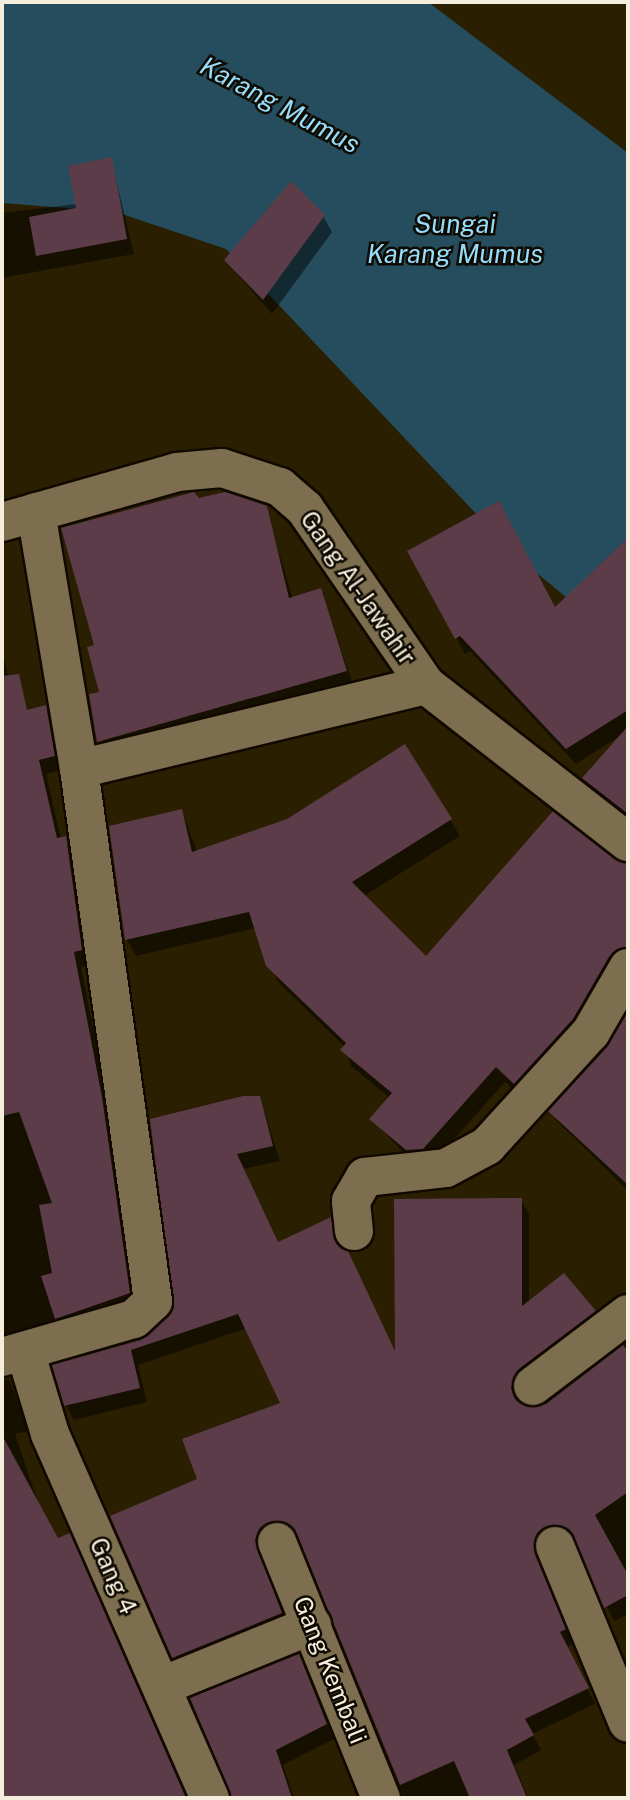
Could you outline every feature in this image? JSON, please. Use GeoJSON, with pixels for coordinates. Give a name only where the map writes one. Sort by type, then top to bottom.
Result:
{"type":"FeatureCollection","features":[{"type":"Feature","properties":{"kind":"street","name":"Gang Al-Jawahir"},"geometry":{"type":"LineString","coordinates":[[19,517],[177,472],[222,468],[251,474],[280,487],[305,509],[426,685],[628,842]]}},
{"type":"Feature","properties":{"kind":"street"},"geometry":{"type":"LineString","coordinates":[[13,1354],[134,1319],[153,1301],[79,769],[19,517]]}},
{"type":"Feature","properties":{"kind":"street"},"geometry":{"type":"LineString","coordinates":[[79,769],[426,685]]}},
{"type":"Feature","properties":{"kind":"street"},"geometry":{"type":"LineString","coordinates":[[354,1231],[351,1201],[365,1177],[446,1167],[487,1146],[591,1032],[628,968]]}},
{"type":"Feature","properties":{"kind":"street"},"geometry":{"type":"LineString","coordinates":[[533,1386],[628,1314]]}},
{"type":"Feature","properties":{"kind":"street","name":"Gang 4"},"geometry":{"type":"LineString","coordinates":[[13,1354],[162,1686],[209,1798]]}},
{"type":"Feature","properties":{"kind":"street","name":"Gang Kembali"},"geometry":{"type":"LineString","coordinates":[[277,1542],[380,1798]]}},
{"type":"Feature","properties":{"kind":"street"},"geometry":{"type":"LineString","coordinates":[[555,1546],[628,1723]]}},
{"type":"Feature","properties":{"kind":"street"},"geometry":{"type":"LineString","coordinates":[[162,1686],[312,1625]]}},
{"type":"Feature","properties":{"kind":"water","name":"Sungai Karang Mumus"},"geometry":{"type":"Polygon","coordinates":[[[2,2],[428,2],[628,153],[628,648],[516,556],[226,249],[116,212],[2,203],[2,2]]]}},
{"type":"Feature","properties":{"kind":"building"},"geometry":{"type":"Polygon","coordinates":[[[112,157],[127,239],[36,256],[29,217],[76,208],[68,166],[112,157]]]}},
{"type":"Feature","properties":{"kind":"building"},"geometry":{"type":"Polygon","coordinates":[[[291,181],[325,215],[263,300],[224,260],[291,181]]]}},
{"type":"Feature","properties":{"kind":"building"},"geometry":{"type":"Polygon","coordinates":[[[194,492],[199,498],[225,492],[267,506],[289,598],[321,588],[347,671],[97,742],[89,694],[99,692],[87,647],[94,645],[61,528],[194,492]]]}},
{"type":"Feature","properties":{"kind":"building"},"geometry":{"type":"Polygon","coordinates":[[[499,501],[555,607],[628,538],[628,710],[566,749],[460,636],[455,639],[407,551],[499,501]]]}},
{"type":"Feature","properties":{"kind":"building"},"geometry":{"type":"Polygon","coordinates":[[[19,674],[27,710],[46,705],[55,756],[39,760],[57,838],[66,836],[82,950],[74,952],[102,1097],[130,1293],[55,1319],[41,1276],[52,1273],[39,1205],[52,1203],[19,1112],[2,1116],[2,676],[19,674]]]}},
{"type":"Feature","properties":{"kind":"building"},"geometry":{"type":"Polygon","coordinates":[[[628,726],[628,814],[582,778],[628,726]]]}},
{"type":"Feature","properties":{"kind":"building"},"geometry":{"type":"Polygon","coordinates":[[[405,744],[452,819],[352,882],[426,956],[553,811],[628,863],[628,946],[609,957],[573,1019],[514,1084],[496,1067],[423,1149],[406,1150],[369,1119],[392,1093],[340,1050],[346,1043],[266,966],[249,912],[125,940],[109,826],[182,809],[192,852],[287,819],[405,744]]]}},
{"type":"Feature","properties":{"kind":"building"},"geometry":{"type":"Polygon","coordinates":[[[628,1011],[628,1185],[548,1111],[607,1047],[628,1011]]]}},
{"type":"Feature","properties":{"kind":"building"},"geometry":{"type":"Polygon","coordinates":[[[243,1096],[260,1096],[273,1146],[237,1154],[278,1242],[331,1217],[336,1243],[348,1251],[395,1351],[394,1199],[522,1198],[522,1306],[564,1273],[596,1311],[519,1369],[511,1388],[515,1399],[525,1406],[546,1404],[623,1345],[628,1351],[628,1492],[595,1515],[628,1575],[628,1595],[604,1608],[569,1529],[547,1526],[537,1533],[535,1554],[566,1629],[560,1632],[589,1688],[525,1719],[534,1735],[507,1750],[527,1798],[470,1798],[454,1761],[400,1785],[297,1534],[281,1521],[260,1528],[255,1540],[282,1613],[172,1658],[110,1516],[197,1479],[182,1439],[280,1403],[238,1314],[131,1350],[140,1388],[64,1406],[52,1365],[141,1340],[174,1308],[150,1119],[243,1096]]]}},
{"type":"Feature","properties":{"kind":"building"},"geometry":{"type":"Polygon","coordinates":[[[2,1435],[58,1538],[70,1533],[186,1798],[2,1798],[2,1435]]]}},
{"type":"Feature","properties":{"kind":"building"},"geometry":{"type":"Polygon","coordinates":[[[299,1654],[327,1724],[276,1750],[292,1798],[232,1798],[190,1698],[299,1654]]]}},
{"type":"Feature","properties":{"kind":"water label","name":"Karang Mumus"},"geometry":{"type":"Point","coordinates":[280,105]}}]}
